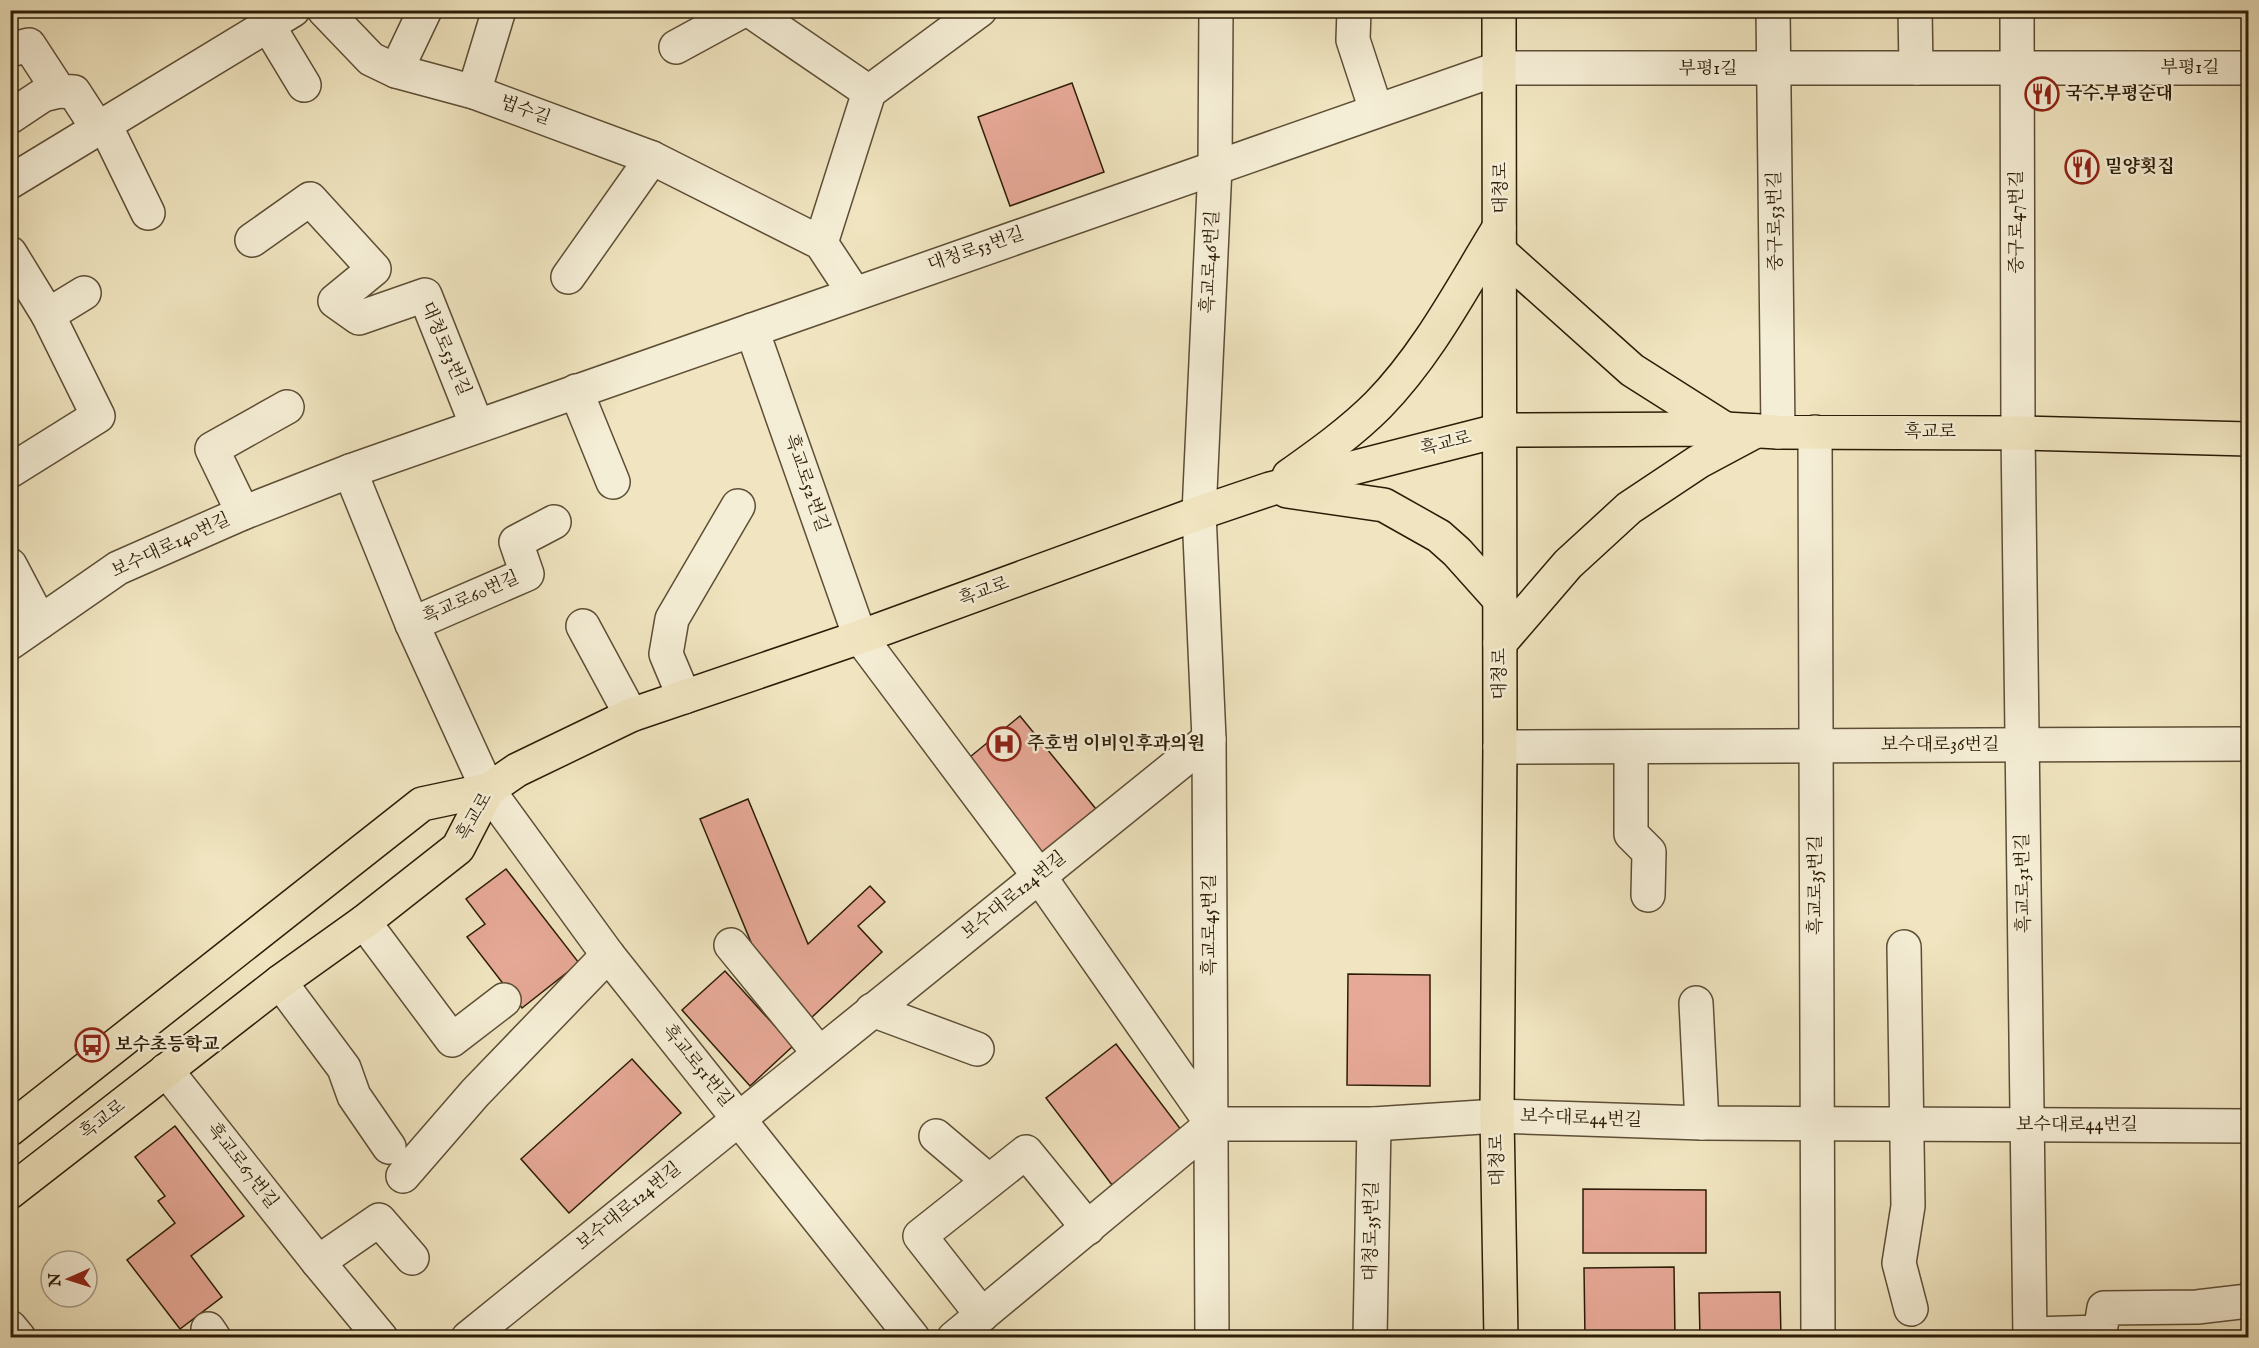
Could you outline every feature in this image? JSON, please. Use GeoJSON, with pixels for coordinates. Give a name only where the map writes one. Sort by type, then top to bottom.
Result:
{"type":"FeatureCollection","features":[{"type":"Feature","properties":{"kind":"main road","name":"대청로"},"geometry":{"type":"LineString","coordinates":[[1499,10],[1501,430],[1497,1116],[1501,1338]]}},
{"type":"Feature","properties":{"kind":"main road"},"geometry":{"type":"LineString","coordinates":[[1270,489],[1329,448],[1378,404],[1424,349],[1500,238],[1632,370],[1753,431]]}},
{"type":"Feature","properties":{"kind":"main road","name":"흑교로"},"geometry":{"type":"LineString","coordinates":[[10,1192],[280,982],[458,848],[488,790],[517,770],[631,715],[860,637],[1270,489],[1501,430],[2018,433],[2248,439]]}},
{"type":"Feature","properties":{"kind":"main road"},"geometry":{"type":"LineString","coordinates":[[1500,643],[1568,564],[1629,508],[1698,462],[1753,431]]}},
{"type":"Feature","properties":{"kind":"main road"},"geometry":{"type":"LineString","coordinates":[[1270,489],[1384,506],[1439,536],[1457,552],[1500,600]]}},
{"type":"Feature","properties":{"kind":"main road"},"geometry":{"type":"LineString","coordinates":[[10,1129],[422,804],[488,790]]}},
{"type":"Feature","properties":{"kind":"street"},"geometry":{"type":"LineString","coordinates":[[396,71],[425,10]]}},
{"type":"Feature","properties":{"kind":"street"},"geometry":{"type":"LineString","coordinates":[[474,92],[499,10]]}},
{"type":"Feature","properties":{"kind":"street"},"geometry":{"type":"LineString","coordinates":[[675,47],[744,10]]}},
{"type":"Feature","properties":{"kind":"street"},"geometry":{"type":"LineString","coordinates":[[749,10],[869,92]]}},
{"type":"Feature","properties":{"kind":"street"},"geometry":{"type":"LineString","coordinates":[[854,292],[822,243],[869,92],[980,10]]}},
{"type":"Feature","properties":{"kind":"street","name":"흑교로46번길"},"geometry":{"type":"LineString","coordinates":[[1199,513],[1215,167],[1216,10]]}},
{"type":"Feature","properties":{"kind":"street"},"geometry":{"type":"LineString","coordinates":[[1354,10],[1353,40],[1376,110]]}},
{"type":"Feature","properties":{"kind":"street","name":"중구로53번길"},"geometry":{"type":"LineString","coordinates":[[1753,431],[1774,69],[1773,10]]}},
{"type":"Feature","properties":{"kind":"street"},"geometry":{"type":"LineString","coordinates":[[1915,10],[1916,68]]}},
{"type":"Feature","properties":{"kind":"street","name":"중구로47번길"},"geometry":{"type":"LineString","coordinates":[[2017,10],[2018,433]]}},
{"type":"Feature","properties":{"kind":"street","name":"법수길"},"geometry":{"type":"LineString","coordinates":[[333,14],[371,59],[396,71],[474,92],[652,158],[822,243]]}},
{"type":"Feature","properties":{"kind":"street"},"geometry":{"type":"LineString","coordinates":[[10,182],[281,19],[304,85]]}},
{"type":"Feature","properties":{"kind":"street"},"geometry":{"type":"LineString","coordinates":[[10,50],[29,45],[59,91]]}},
{"type":"Feature","properties":{"kind":"street","name":"대청로53번길"},"geometry":{"type":"LineString","coordinates":[[350,471],[753,330],[854,292],[1500,68]]}},
{"type":"Feature","properties":{"kind":"street","name":"부평1길"},"geometry":{"type":"LineString","coordinates":[[1500,68],[2248,68]]}},
{"type":"Feature","properties":{"kind":"street"},"geometry":{"type":"LineString","coordinates":[[10,117],[43,95],[59,91],[74,92],[102,127],[148,213]]}},
{"type":"Feature","properties":{"kind":"street"},"geometry":{"type":"LineString","coordinates":[[568,277],[652,158]]}},
{"type":"Feature","properties":{"kind":"street","name":"대청로53번길"},"geometry":{"type":"LineString","coordinates":[[252,240],[310,199],[374,269],[335,301],[359,318],[425,295],[477,426]]}},
{"type":"Feature","properties":{"kind":"street"},"geometry":{"type":"LineString","coordinates":[[10,253],[48,315],[98,416],[10,471]]}},
{"type":"Feature","properties":{"kind":"street"},"geometry":{"type":"LineString","coordinates":[[48,315],[84,293]]}},
{"type":"Feature","properties":{"kind":"street","name":"흑교로52번길"},"geometry":{"type":"LineString","coordinates":[[753,330],[860,637]]}},
{"type":"Feature","properties":{"kind":"street"},"geometry":{"type":"LineString","coordinates":[[576,391],[613,482]]}},
{"type":"Feature","properties":{"kind":"street","name":"보수대로140번길"},"geometry":{"type":"LineString","coordinates":[[243,513],[212,449],[287,407]]}},
{"type":"Feature","properties":{"kind":"street","name":"흑교로35번길"},"geometry":{"type":"LineString","coordinates":[[1815,432],[1818,1338]]}},
{"type":"Feature","properties":{"kind":"street","name":"흑교로31번길"},"geometry":{"type":"LineString","coordinates":[[2018,433],[2030,1336],[2100,1332],[2104,1308],[2196,1307],[2248,1301]]}},
{"type":"Feature","properties":{"kind":"street","name":"보수대로140번길"},"geometry":{"type":"LineString","coordinates":[[10,643],[118,568],[243,513],[350,471]]}},
{"type":"Feature","properties":{"kind":"street","name":"흑교로60번길"},"geometry":{"type":"LineString","coordinates":[[350,471],[412,624],[488,790]]}},
{"type":"Feature","properties":{"kind":"street"},"geometry":{"type":"LineString","coordinates":[[684,697],[666,654],[672,619],[738,506]]}},
{"type":"Feature","properties":{"kind":"street","name":"흑교로45번길"},"geometry":{"type":"LineString","coordinates":[[1199,513],[1209,739],[1212,1338]]}},
{"type":"Feature","properties":{"kind":"street","name":"흑교로60번길"},"geometry":{"type":"LineString","coordinates":[[412,624],[527,574],[516,542],[554,522]]}},
{"type":"Feature","properties":{"kind":"street"},"geometry":{"type":"LineString","coordinates":[[13,576],[40,622]]}},
{"type":"Feature","properties":{"kind":"street"},"geometry":{"type":"LineString","coordinates":[[583,626],[631,715]]}},
{"type":"Feature","properties":{"kind":"street"},"geometry":{"type":"LineString","coordinates":[[860,637],[1039,876],[1212,1124]]}},
{"type":"Feature","properties":{"kind":"street","name":"보수대로124번길"},"geometry":{"type":"LineString","coordinates":[[468,1338],[1209,739]]}},
{"type":"Feature","properties":{"kind":"street","name":"보수대로36번길"},"geometry":{"type":"LineString","coordinates":[[1500,747],[2248,744]]}},
{"type":"Feature","properties":{"kind":"street"},"geometry":{"type":"LineString","coordinates":[[1631,747],[1631,834],[1649,852],[1648,895]]}},
{"type":"Feature","properties":{"kind":"street","name":"흑교로51번길"},"geometry":{"type":"LineString","coordinates":[[488,790],[608,955],[913,1338]]}},
{"type":"Feature","properties":{"kind":"street"},"geometry":{"type":"LineString","coordinates":[[364,921],[452,1040],[504,1000]]}},
{"type":"Feature","properties":{"kind":"street"},"geometry":{"type":"LineString","coordinates":[[731,945],[819,1053]]}},
{"type":"Feature","properties":{"kind":"street"},"geometry":{"type":"LineString","coordinates":[[1904,946],[1908,1206],[1899,1263],[1911,1309]]}},
{"type":"Feature","properties":{"kind":"street"},"geometry":{"type":"LineString","coordinates":[[403,1176],[475,1093],[608,955]]}},
{"type":"Feature","properties":{"kind":"street"},"geometry":{"type":"LineString","coordinates":[[280,982],[344,1068],[354,1095],[389,1147]]}},
{"type":"Feature","properties":{"kind":"street"},"geometry":{"type":"LineString","coordinates":[[1696,1003],[1702,1123]]}},
{"type":"Feature","properties":{"kind":"street"},"geometry":{"type":"LineString","coordinates":[[872,1010],[977,1049]]}},
{"type":"Feature","properties":{"kind":"street","name":"흑교로67번길"},"geometry":{"type":"LineString","coordinates":[[166,1070],[381,1338]]}},
{"type":"Feature","properties":{"kind":"street"},"geometry":{"type":"LineString","coordinates":[[954,1338],[1212,1124],[1374,1124],[1497,1116]]}},
{"type":"Feature","properties":{"kind":"street","name":"보수대로44번길"},"geometry":{"type":"LineString","coordinates":[[1497,1116],[1702,1123],[2248,1126]]}},
{"type":"Feature","properties":{"kind":"street","name":"대청로35번길"},"geometry":{"type":"LineString","coordinates":[[1370,1338],[1374,1124]]}},
{"type":"Feature","properties":{"kind":"street"},"geometry":{"type":"LineString","coordinates":[[936,1136],[988,1181]]}},
{"type":"Feature","properties":{"kind":"street"},"geometry":{"type":"LineString","coordinates":[[982,1315],[920,1236],[1026,1152],[1088,1228]]}},
{"type":"Feature","properties":{"kind":"street"},"geometry":{"type":"LineString","coordinates":[[318,1262],[380,1220],[412,1258]]}},
{"type":"Feature","properties":{"kind":"street"},"geometry":{"type":"LineString","coordinates":[[10,1327],[19,1338]]}},
{"type":"Feature","properties":{"kind":"building"},"geometry":{"type":"Polygon","coordinates":[[[1072,83],[1104,172],[1010,206],[978,117],[1072,83]]]}},
{"type":"Feature","properties":{"kind":"building"},"geometry":{"type":"Polygon","coordinates":[[[1020,716],[1096,809],[1041,854],[965,761],[1020,716]]]}},
{"type":"Feature","properties":{"kind":"building"},"geometry":{"type":"Polygon","coordinates":[[[748,799],[808,944],[870,886],[885,902],[858,926],[882,952],[811,1018],[760,964],[700,819],[748,799]]]}},
{"type":"Feature","properties":{"kind":"building"},"geometry":{"type":"Polygon","coordinates":[[[506,869],[579,963],[522,1008],[467,937],[485,924],[466,899],[506,869]]]}},
{"type":"Feature","properties":{"kind":"building"},"geometry":{"type":"Polygon","coordinates":[[[725,971],[793,1046],[750,1086],[682,1010],[725,971]]]}},
{"type":"Feature","properties":{"kind":"building"},"geometry":{"type":"Polygon","coordinates":[[[1348,974],[1430,975],[1430,1086],[1347,1085],[1348,974]]]}},
{"type":"Feature","properties":{"kind":"building"},"geometry":{"type":"Polygon","coordinates":[[[1116,1044],[1182,1131],[1112,1185],[1046,1098],[1116,1044]]]}},
{"type":"Feature","properties":{"kind":"building"},"geometry":{"type":"Polygon","coordinates":[[[632,1059],[681,1113],[569,1213],[521,1159],[632,1059]]]}},
{"type":"Feature","properties":{"kind":"building"},"geometry":{"type":"Polygon","coordinates":[[[175,1126],[244,1216],[191,1256],[222,1297],[180,1329],[127,1260],[175,1223],[158,1201],[165,1196],[135,1157],[175,1126]]]}},
{"type":"Feature","properties":{"kind":"building"},"geometry":{"type":"Polygon","coordinates":[[[1583,1189],[1706,1190],[1706,1253],[1583,1253],[1583,1189]]]}},
{"type":"Feature","properties":{"kind":"building"},"geometry":{"type":"Polygon","coordinates":[[[1674,1267],[1675,1338],[1585,1338],[1584,1268],[1674,1267]]]}},
{"type":"Feature","properties":{"kind":"building"},"geometry":{"type":"Polygon","coordinates":[[[1780,1292],[1781,1338],[1700,1338],[1699,1293],[1780,1292]]]}},
{"type":"Feature","properties":{"kind":"place","name":"국수.부평순대"},"geometry":{"type":"Point","coordinates":[2042,94]}},
{"type":"Feature","properties":{"kind":"place","name":"밀양횟집"},"geometry":{"type":"Point","coordinates":[2082,167]}},
{"type":"Feature","properties":{"kind":"place","name":"주호범 이비인후과의원"},"geometry":{"type":"Point","coordinates":[1004,744]}},
{"type":"Feature","properties":{"kind":"place","name":"보수초등학교"},"geometry":{"type":"Point","coordinates":[92,1045]}}]}
